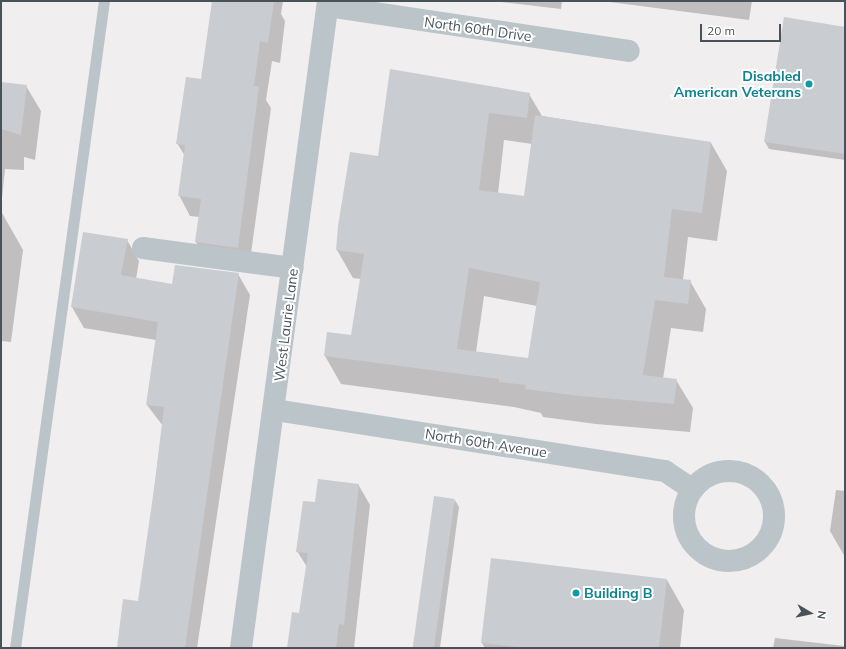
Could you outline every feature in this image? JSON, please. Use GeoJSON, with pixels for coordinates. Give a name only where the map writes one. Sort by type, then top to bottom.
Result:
{"type":"FeatureCollection","features":[{"type":"Feature","properties":{"kind":"street","name":"North 60th Drive"},"geometry":{"type":"LineString","coordinates":[[328,4],[629,51]]}},
{"type":"Feature","properties":{"kind":"street","name":"West Laurie Lane"},"geometry":{"type":"LineString","coordinates":[[242,648],[275,410],[328,4]]}},
{"type":"Feature","properties":{"kind":"street"},"geometry":{"type":"LineString","coordinates":[[143,248],[293,268]]}},
{"type":"Feature","properties":{"kind":"street","name":"North 60th Avenue"},"geometry":{"type":"LineString","coordinates":[[275,410],[665,471],[692,489]]}},
{"type":"Feature","properties":{"kind":"street"},"geometry":{"type":"LineString","coordinates":[[726,470],[752,477],[762,485],[770,496],[774,523],[762,547],[743,560],[731,562],[719,561],[698,550],[689,540],[683,514],[692,489],[707,477],[726,470]]}},
{"type":"Feature","properties":{"kind":"lane"},"geometry":{"type":"LineString","coordinates":[[15,648],[104,1]]}},
{"type":"Feature","properties":{"kind":"building"},"geometry":{"type":"Polygon","coordinates":[[[212,1],[274,1],[268,43],[260,41],[254,86],[259,87],[238,248],[195,242],[201,199],[178,196],[185,145],[176,144],[186,77],[201,79],[212,1]]]}},
{"type":"Feature","properties":{"kind":"building","name":"Disabled American Veterans"},"geometry":{"type":"Polygon","coordinates":[[[784,17],[845,27],[845,154],[764,142],[784,17]]]}},
{"type":"Feature","properties":{"kind":"building"},"geometry":{"type":"Polygon","coordinates":[[[390,69],[530,93],[527,118],[489,113],[479,190],[524,196],[535,115],[711,142],[702,213],[672,209],[664,277],[691,280],[688,304],[655,300],[643,375],[677,379],[674,404],[579,396],[525,389],[526,385],[499,382],[499,379],[324,356],[327,332],[351,335],[364,254],[336,250],[338,226],[350,152],[378,156],[390,69]],[[469,268],[457,349],[528,358],[540,282],[469,268]]]}},
{"type":"Feature","properties":{"kind":"building"},"geometry":{"type":"Polygon","coordinates":[[[1,82],[27,85],[21,135],[1,129],[1,82]]]}},
{"type":"Feature","properties":{"kind":"building"},"geometry":{"type":"Polygon","coordinates":[[[83,232],[128,239],[121,275],[172,284],[175,265],[239,273],[185,648],[117,648],[123,599],[138,601],[154,489],[164,407],[146,405],[158,322],[71,307],[83,232]]]}},
{"type":"Feature","properties":{"kind":"building"},"geometry":{"type":"Polygon","coordinates":[[[318,479],[359,484],[344,625],[339,624],[336,648],[287,648],[292,612],[299,613],[308,553],[296,552],[303,501],[315,502],[318,479]]]}},
{"type":"Feature","properties":{"kind":"building"},"geometry":{"type":"Polygon","coordinates":[[[434,496],[455,499],[434,648],[413,648],[434,496]]]}},
{"type":"Feature","properties":{"kind":"building","name":"Building B"},"geometry":{"type":"Polygon","coordinates":[[[491,558],[667,579],[659,648],[527,648],[481,643],[491,558]]]}},
{"type":"Feature","properties":{"kind":"place","name":"Disabled American Veterans"},"geometry":{"type":"Point","coordinates":[809,84]}},
{"type":"Feature","properties":{"kind":"place","name":"Building B"},"geometry":{"type":"Point","coordinates":[576,593]}}]}
